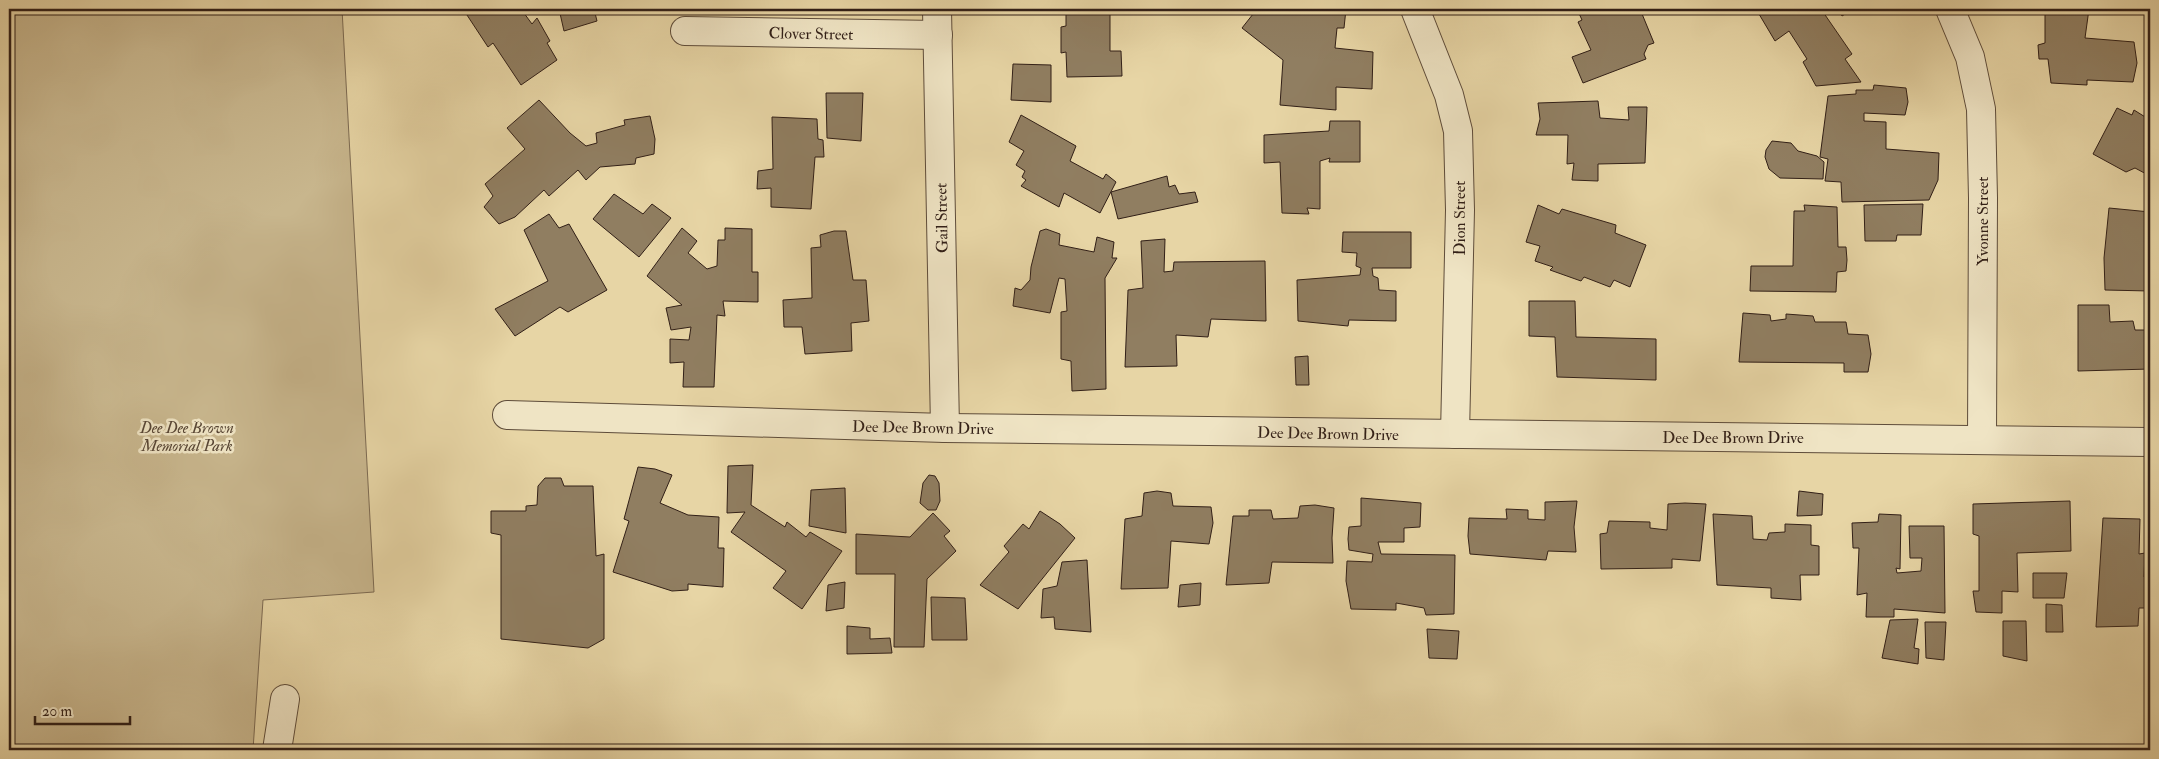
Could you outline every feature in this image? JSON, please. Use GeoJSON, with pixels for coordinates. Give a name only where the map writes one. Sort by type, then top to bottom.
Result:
{"type":"FeatureCollection","features":[{"type":"Feature","properties":{"kind":"street","name":"Dion Street"},"geometry":{"type":"LineString","coordinates":[[1415,9],[1441,71],[1458,131],[1460,210],[1455,434]]}},
{"type":"Feature","properties":{"kind":"street","name":"Yvonne Street"},"geometry":{"type":"LineString","coordinates":[[1950,9],[1970,56],[1981,109],[1983,198],[1982,439]]}},
{"type":"Feature","properties":{"kind":"street","name":"Clover Street"},"geometry":{"type":"LineString","coordinates":[[685,31],[938,22]]}},
{"type":"Feature","properties":{"kind":"street","name":"Gail Street"},"geometry":{"type":"LineString","coordinates":[[938,22],[945,428]]}},
{"type":"Feature","properties":{"kind":"street","name":"Dee Dee Brown Drive"},"geometry":{"type":"LineString","coordinates":[[507,415],[945,428],[2150,442]]}},
{"type":"Feature","properties":{"kind":"street"},"geometry":{"type":"LineString","coordinates":[[277,750],[285,699]]}},
{"type":"Feature","properties":{"kind":"green space","name":"Dee Dee Brown Memorial Park"},"geometry":{"type":"Polygon","coordinates":[[[9,9],[342,9],[374,592],[263,600],[253,750],[9,750],[9,9]]]}},
{"type":"Feature","properties":{"kind":"building"},"geometry":{"type":"Polygon","coordinates":[[[471,9],[521,9],[532,24],[537,18],[550,41],[547,43],[557,60],[521,85],[493,43],[488,47],[465,12],[471,9]]]}},
{"type":"Feature","properties":{"kind":"building"},"geometry":{"type":"Polygon","coordinates":[[[559,9],[594,9],[597,21],[564,31],[559,9]]]}},
{"type":"Feature","properties":{"kind":"building"},"geometry":{"type":"Polygon","coordinates":[[[1066,9],[1110,9],[1110,51],[1121,51],[1122,76],[1067,77],[1066,52],[1061,53],[1061,27],[1066,26],[1066,9]]]}},
{"type":"Feature","properties":{"kind":"building"},"geometry":{"type":"Polygon","coordinates":[[[1257,9],[1346,9],[1344,28],[1337,28],[1335,48],[1373,52],[1372,89],[1336,87],[1336,110],[1280,105],[1283,60],[1242,28],[1257,9]]]}},
{"type":"Feature","properties":{"kind":"building"},"geometry":{"type":"Polygon","coordinates":[[[1577,9],[1634,9],[1635,11],[1640,9],[1654,43],[1648,45],[1644,54],[1646,59],[1583,83],[1572,57],[1591,50],[1578,22],[1582,20],[1577,9]]]}},
{"type":"Feature","properties":{"kind":"building"},"geometry":{"type":"Polygon","coordinates":[[[1756,9],[1821,9],[1852,54],[1845,59],[1861,82],[1816,86],[1803,62],[1807,59],[1789,31],[1775,41],[1756,9]]]}},
{"type":"Feature","properties":{"kind":"building"},"geometry":{"type":"Polygon","coordinates":[[[1838,9],[1853,9],[1842,16],[1838,9]]]}},
{"type":"Feature","properties":{"kind":"building"},"geometry":{"type":"Polygon","coordinates":[[[2045,9],[2089,9],[2085,38],[2134,42],[2137,63],[2133,82],[2087,80],[2087,85],[2051,83],[2048,59],[2039,59],[2038,45],[2045,43],[2045,9]]]}},
{"type":"Feature","properties":{"kind":"building"},"geometry":{"type":"Polygon","coordinates":[[[1013,64],[1051,65],[1051,102],[1011,100],[1013,64]]]}},
{"type":"Feature","properties":{"kind":"building"},"geometry":{"type":"Polygon","coordinates":[[[1874,85],[1906,88],[1908,102],[1905,115],[1864,113],[1864,121],[1886,122],[1886,149],[1939,153],[1938,180],[1929,200],[1842,202],[1841,182],[1825,181],[1828,159],[1820,157],[1828,96],[1856,94],[1856,90],[1873,90],[1874,85]]]}},
{"type":"Feature","properties":{"kind":"building"},"geometry":{"type":"Polygon","coordinates":[[[826,93],[863,93],[861,141],[827,138],[826,93]]]}},
{"type":"Feature","properties":{"kind":"building"},"geometry":{"type":"Polygon","coordinates":[[[539,100],[570,133],[586,146],[597,143],[596,133],[625,125],[624,120],[650,116],[655,139],[654,154],[636,158],[635,164],[600,167],[586,180],[578,170],[549,196],[544,190],[515,217],[499,224],[484,207],[493,196],[485,184],[525,149],[507,128],[539,100]]]}},
{"type":"Feature","properties":{"kind":"building"},"geometry":{"type":"Polygon","coordinates":[[[1598,101],[1600,118],[1629,120],[1628,107],[1647,107],[1645,163],[1598,164],[1598,181],[1572,180],[1574,163],[1567,164],[1568,135],[1536,135],[1540,119],[1538,103],[1598,101]]]}},
{"type":"Feature","properties":{"kind":"building"},"geometry":{"type":"Polygon","coordinates":[[[2117,108],[2132,115],[2134,110],[2150,120],[2150,176],[2135,168],[2126,172],[2093,154],[2117,108]]]}},
{"type":"Feature","properties":{"kind":"building"},"geometry":{"type":"Polygon","coordinates":[[[1021,115],[1076,146],[1070,161],[1103,179],[1106,174],[1116,182],[1100,213],[1064,193],[1059,207],[1021,186],[1026,180],[1022,177],[1025,171],[1016,165],[1024,151],[1009,142],[1021,115]]]}},
{"type":"Feature","properties":{"kind":"building"},"geometry":{"type":"Polygon","coordinates":[[[772,117],[817,119],[818,139],[823,140],[824,157],[815,157],[811,209],[771,207],[771,188],[757,189],[758,171],[773,169],[772,117]]]}},
{"type":"Feature","properties":{"kind":"building"},"geometry":{"type":"Polygon","coordinates":[[[1330,121],[1360,121],[1360,162],[1329,162],[1330,158],[1320,161],[1320,209],[1307,208],[1309,214],[1282,213],[1280,162],[1264,163],[1264,135],[1329,131],[1330,121]]]}},
{"type":"Feature","properties":{"kind":"building"},"geometry":{"type":"Polygon","coordinates":[[[1772,141],[1791,143],[1798,151],[1817,156],[1824,162],[1823,179],[1780,178],[1769,169],[1765,157],[1766,150],[1772,141]]]}},
{"type":"Feature","properties":{"kind":"building"},"geometry":{"type":"Polygon","coordinates":[[[1167,176],[1169,187],[1175,185],[1179,194],[1195,192],[1198,202],[1118,219],[1111,192],[1167,176]]]}},
{"type":"Feature","properties":{"kind":"building"},"geometry":{"type":"Polygon","coordinates":[[[614,194],[643,214],[652,204],[671,218],[639,257],[593,219],[614,194]]]}},
{"type":"Feature","properties":{"kind":"building"},"geometry":{"type":"Polygon","coordinates":[[[1923,204],[1921,235],[1897,235],[1896,241],[1865,241],[1864,205],[1923,204]]]}},
{"type":"Feature","properties":{"kind":"building"},"geometry":{"type":"Polygon","coordinates":[[[1538,205],[1559,214],[1562,209],[1616,225],[1615,233],[1646,245],[1630,287],[1614,280],[1610,287],[1584,277],[1581,281],[1550,270],[1553,267],[1535,261],[1540,246],[1526,242],[1538,205]]]}},
{"type":"Feature","properties":{"kind":"building"},"geometry":{"type":"Polygon","coordinates":[[[1804,205],[1837,207],[1838,247],[1846,247],[1847,260],[1846,271],[1837,272],[1836,292],[1750,291],[1751,266],[1793,266],[1794,211],[1805,211],[1804,205]]]}},
{"type":"Feature","properties":{"kind":"building"},"geometry":{"type":"Polygon","coordinates":[[[2109,208],[2150,212],[2150,291],[2105,290],[2104,258],[2109,208]]]}},
{"type":"Feature","properties":{"kind":"building"},"geometry":{"type":"Polygon","coordinates":[[[549,214],[559,228],[569,224],[607,290],[568,312],[560,307],[515,336],[495,309],[548,281],[524,230],[549,214]]]}},
{"type":"Feature","properties":{"kind":"building"},"geometry":{"type":"Polygon","coordinates":[[[682,228],[697,241],[688,253],[707,269],[717,266],[718,240],[725,240],[725,228],[752,229],[752,272],[758,272],[758,302],[723,301],[725,316],[717,315],[714,387],[683,387],[684,362],[670,363],[670,339],[689,340],[691,327],[671,330],[666,308],[682,305],[647,276],[682,228]]]}},
{"type":"Feature","properties":{"kind":"building"},"geometry":{"type":"Polygon","coordinates":[[[1046,229],[1060,234],[1059,245],[1094,252],[1097,237],[1114,242],[1112,258],[1117,258],[1105,278],[1106,389],[1072,391],[1071,361],[1061,359],[1061,312],[1067,311],[1065,279],[1059,278],[1050,313],[1013,306],[1015,288],[1021,290],[1030,280],[1031,267],[1040,231],[1046,229]]]}},
{"type":"Feature","properties":{"kind":"building"},"geometry":{"type":"Polygon","coordinates":[[[834,231],[846,231],[853,280],[866,280],[869,321],[851,323],[852,351],[805,354],[802,327],[784,327],[783,300],[812,298],[811,248],[821,247],[820,235],[834,231]]]}},
{"type":"Feature","properties":{"kind":"building"},"geometry":{"type":"Polygon","coordinates":[[[1343,232],[1411,232],[1411,268],[1372,268],[1373,276],[1378,278],[1379,290],[1396,291],[1396,321],[1349,320],[1348,326],[1298,321],[1297,280],[1360,275],[1361,268],[1356,266],[1357,253],[1342,252],[1343,232]]]}},
{"type":"Feature","properties":{"kind":"building"},"geometry":{"type":"Polygon","coordinates":[[[1165,239],[1164,272],[1173,271],[1174,262],[1265,261],[1266,321],[1211,319],[1208,337],[1176,335],[1177,366],[1125,367],[1128,290],[1143,288],[1141,241],[1165,239]]]}},
{"type":"Feature","properties":{"kind":"building"},"geometry":{"type":"Polygon","coordinates":[[[1529,301],[1575,301],[1576,337],[1656,339],[1656,380],[1557,377],[1555,337],[1529,336],[1529,301]]]}},
{"type":"Feature","properties":{"kind":"building"},"geometry":{"type":"Polygon","coordinates":[[[2078,305],[2109,305],[2110,322],[2133,321],[2135,330],[2150,330],[2150,369],[2078,371],[2078,305]]]}},
{"type":"Feature","properties":{"kind":"building"},"geometry":{"type":"Polygon","coordinates":[[[1743,313],[1770,315],[1771,321],[1786,319],[1786,314],[1813,316],[1815,322],[1846,322],[1848,334],[1868,335],[1871,354],[1868,372],[1844,372],[1844,363],[1739,362],[1743,313]]]}},
{"type":"Feature","properties":{"kind":"building"},"geometry":{"type":"Polygon","coordinates":[[[1308,356],[1309,385],[1296,385],[1295,357],[1308,356]]]}},
{"type":"Feature","properties":{"kind":"building"},"geometry":{"type":"Polygon","coordinates":[[[753,465],[751,505],[785,527],[787,522],[806,537],[810,532],[842,551],[802,609],[773,588],[786,571],[731,532],[745,512],[727,513],[728,466],[753,465]]]}},
{"type":"Feature","properties":{"kind":"building"},"geometry":{"type":"Polygon","coordinates":[[[638,467],[655,469],[672,475],[660,503],[688,515],[719,517],[718,548],[724,548],[723,587],[688,584],[688,590],[672,591],[613,572],[629,521],[624,519],[638,467]]]}},
{"type":"Feature","properties":{"kind":"building"},"geometry":{"type":"Polygon","coordinates":[[[929,475],[935,476],[939,483],[940,501],[936,510],[928,510],[920,503],[923,483],[929,475]]]}},
{"type":"Feature","properties":{"kind":"building"},"geometry":{"type":"Polygon","coordinates":[[[545,478],[561,478],[564,486],[593,486],[596,556],[604,554],[604,639],[588,648],[501,639],[501,535],[491,533],[491,511],[526,511],[526,506],[537,505],[538,486],[545,478]]]}},
{"type":"Feature","properties":{"kind":"building"},"geometry":{"type":"Polygon","coordinates":[[[845,488],[846,533],[809,526],[811,490],[845,488]]]}},
{"type":"Feature","properties":{"kind":"building"},"geometry":{"type":"Polygon","coordinates":[[[1157,491],[1171,493],[1173,506],[1211,507],[1213,523],[1209,544],[1171,541],[1168,588],[1121,589],[1125,519],[1142,516],[1144,493],[1157,491]]]}},
{"type":"Feature","properties":{"kind":"building"},"geometry":{"type":"Polygon","coordinates":[[[1799,491],[1823,494],[1822,515],[1797,516],[1799,491]]]}},
{"type":"Feature","properties":{"kind":"building"},"geometry":{"type":"Polygon","coordinates":[[[1361,498],[1421,503],[1420,527],[1404,528],[1404,542],[1378,542],[1381,554],[1455,555],[1454,614],[1426,615],[1424,608],[1396,603],[1396,610],[1351,609],[1346,581],[1347,561],[1372,562],[1373,554],[1349,550],[1349,527],[1361,526],[1361,498]]]}},
{"type":"Feature","properties":{"kind":"building"},"geometry":{"type":"Polygon","coordinates":[[[1577,501],[1574,527],[1576,552],[1548,551],[1546,560],[1470,554],[1469,518],[1507,519],[1506,509],[1528,510],[1528,519],[1545,520],[1545,502],[1577,501]]]}},
{"type":"Feature","properties":{"kind":"building"},"geometry":{"type":"Polygon","coordinates":[[[2070,501],[2071,551],[2017,553],[2018,592],[2002,591],[2002,613],[1976,612],[1973,591],[1979,591],[1979,536],[1973,534],[1973,504],[2070,501]]]}},
{"type":"Feature","properties":{"kind":"building"},"geometry":{"type":"Polygon","coordinates":[[[1668,504],[1706,504],[1700,561],[1672,559],[1672,568],[1601,569],[1600,534],[1607,533],[1609,521],[1650,522],[1650,528],[1667,530],[1668,504]]]}},
{"type":"Feature","properties":{"kind":"building"},"geometry":{"type":"Polygon","coordinates":[[[1315,505],[1334,508],[1333,563],[1272,562],[1269,583],[1226,585],[1233,516],[1249,516],[1249,510],[1271,510],[1273,519],[1298,518],[1300,506],[1315,505]]]}},
{"type":"Feature","properties":{"kind":"building"},"geometry":{"type":"Polygon","coordinates":[[[1040,511],[1060,524],[1075,538],[1018,609],[980,585],[1009,552],[1004,546],[1023,524],[1029,529],[1040,511]]]}},
{"type":"Feature","properties":{"kind":"building"},"geometry":{"type":"Polygon","coordinates":[[[933,513],[950,531],[944,536],[956,551],[927,579],[924,647],[894,647],[895,574],[856,574],[856,534],[910,537],[933,513]]]}},
{"type":"Feature","properties":{"kind":"building"},"geometry":{"type":"Polygon","coordinates":[[[1713,514],[1752,516],[1753,539],[1767,540],[1769,533],[1785,532],[1785,524],[1811,525],[1811,545],[1819,546],[1819,575],[1800,575],[1801,600],[1771,598],[1771,588],[1717,585],[1713,514]]]}},
{"type":"Feature","properties":{"kind":"building"},"geometry":{"type":"Polygon","coordinates":[[[1879,514],[1901,515],[1900,569],[1896,568],[1897,573],[1921,571],[1922,558],[1910,558],[1909,526],[1944,526],[1945,613],[1894,609],[1894,617],[1866,617],[1867,593],[1857,595],[1859,548],[1853,548],[1852,523],[1878,522],[1879,514]]]}},
{"type":"Feature","properties":{"kind":"building"},"geometry":{"type":"Polygon","coordinates":[[[2103,518],[2140,519],[2139,554],[2145,553],[2144,577],[2150,577],[2150,608],[2139,608],[2138,626],[2096,627],[2103,518]]]}},
{"type":"Feature","properties":{"kind":"building"},"geometry":{"type":"Polygon","coordinates":[[[1087,560],[1091,632],[1055,629],[1054,617],[1041,618],[1043,589],[1057,586],[1062,562],[1087,560]]]}},
{"type":"Feature","properties":{"kind":"building"},"geometry":{"type":"Polygon","coordinates":[[[2033,573],[2067,573],[2064,598],[2033,598],[2033,573]]]}},
{"type":"Feature","properties":{"kind":"building"},"geometry":{"type":"Polygon","coordinates":[[[845,582],[844,608],[826,611],[828,585],[845,582]]]}},
{"type":"Feature","properties":{"kind":"building"},"geometry":{"type":"Polygon","coordinates":[[[1201,583],[1200,605],[1178,607],[1180,585],[1201,583]]]}},
{"type":"Feature","properties":{"kind":"building"},"geometry":{"type":"Polygon","coordinates":[[[931,597],[965,598],[967,640],[932,640],[931,597]]]}},
{"type":"Feature","properties":{"kind":"building"},"geometry":{"type":"Polygon","coordinates":[[[2046,604],[2062,605],[2063,632],[2046,632],[2046,604]]]}},
{"type":"Feature","properties":{"kind":"building"},"geometry":{"type":"Polygon","coordinates":[[[1918,619],[1914,648],[1919,649],[1918,664],[1882,658],[1890,620],[1918,619]]]}},
{"type":"Feature","properties":{"kind":"building"},"geometry":{"type":"Polygon","coordinates":[[[2003,621],[2026,621],[2027,661],[2003,656],[2003,621]]]}},
{"type":"Feature","properties":{"kind":"building"},"geometry":{"type":"Polygon","coordinates":[[[1925,622],[1946,622],[1944,660],[1926,658],[1925,622]]]}},
{"type":"Feature","properties":{"kind":"building"},"geometry":{"type":"Polygon","coordinates":[[[847,626],[870,628],[870,639],[890,638],[892,653],[847,654],[847,626]]]}},
{"type":"Feature","properties":{"kind":"building"},"geometry":{"type":"Polygon","coordinates":[[[1427,629],[1459,631],[1457,659],[1429,658],[1427,629]]]}}]}
